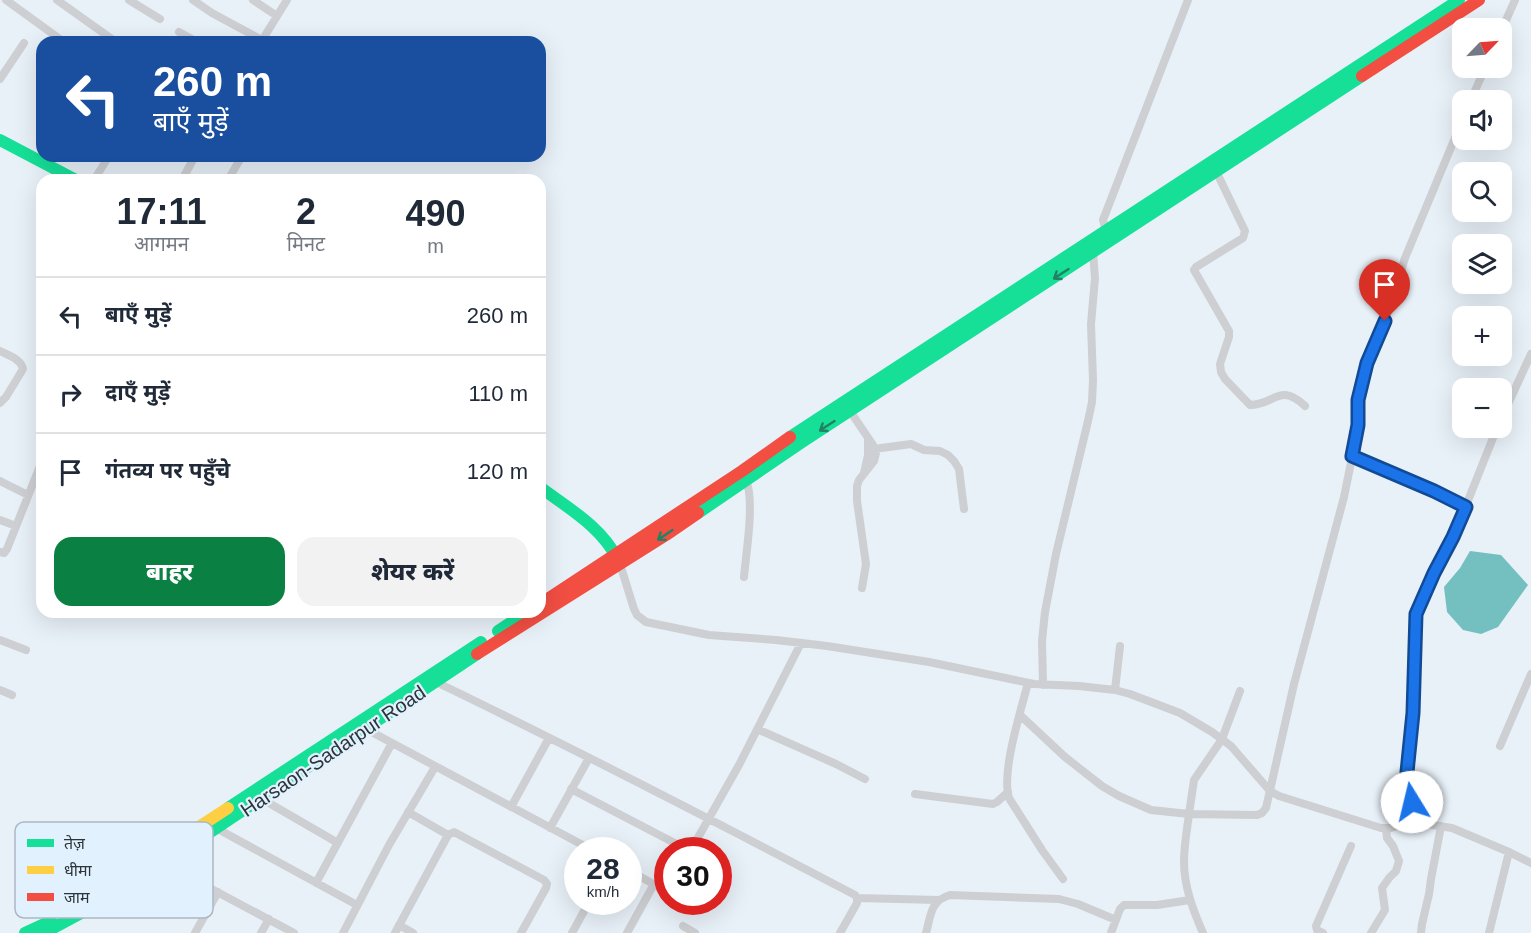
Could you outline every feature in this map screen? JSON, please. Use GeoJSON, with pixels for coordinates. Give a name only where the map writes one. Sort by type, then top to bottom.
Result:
{"type":"FeatureCollection","features":[{"type":"Feature","properties":{"kind":"street"},"geometry":{"type":"LineString","coordinates":[[6,0],[56,36]]}},
{"type":"Feature","properties":{"kind":"street"},"geometry":{"type":"LineString","coordinates":[[57,0],[108,36]]}},
{"type":"Feature","properties":{"kind":"street"},"geometry":{"type":"LineString","coordinates":[[129,0],[160,19]]}},
{"type":"Feature","properties":{"kind":"street"},"geometry":{"type":"LineString","coordinates":[[193,0],[253,36]]}},
{"type":"Feature","properties":{"kind":"street"},"geometry":{"type":"LineString","coordinates":[[254,0],[277,16]]}},
{"type":"Feature","properties":{"kind":"street"},"geometry":{"type":"LineString","coordinates":[[265,36],[287,0]]}},
{"type":"Feature","properties":{"kind":"street"},"geometry":{"type":"LineString","coordinates":[[1110,232],[1103,220],[1188,0]]}},
{"type":"Feature","properties":{"kind":"street"},"geometry":{"type":"LineString","coordinates":[[618,559],[788,438],[1110,232],[1459,0]]}},
{"type":"Feature","properties":{"kind":"street"},"geometry":{"type":"LineString","coordinates":[[546,601],[746,480],[1093,252],[1110,232],[1216,171],[1479,0]]}},
{"type":"Feature","properties":{"kind":"street"},"geometry":{"type":"LineString","coordinates":[[1507,18],[1515,0]]}},
{"type":"Feature","properties":{"kind":"street"},"geometry":{"type":"LineString","coordinates":[[179,32],[186,36]]}},
{"type":"Feature","properties":{"kind":"street"},"geometry":{"type":"LineString","coordinates":[[0,79],[24,43]]}},
{"type":"Feature","properties":{"kind":"street"},"geometry":{"type":"LineString","coordinates":[[0,140],[36,159]]}},
{"type":"Feature","properties":{"kind":"street"},"geometry":{"type":"LineString","coordinates":[[1020,715],[1074,765],[1102,786],[1151,810],[1189,814],[1259,814],[1266,808],[1294,684],[1344,497],[1358,425],[1358,400],[1367,363],[1385,321],[1405,258],[1452,145]]}},
{"type":"Feature","properties":{"kind":"street"},"geometry":{"type":"LineString","coordinates":[[42,162],[65,174]]}},
{"type":"Feature","properties":{"kind":"street"},"geometry":{"type":"LineString","coordinates":[[1216,171],[1245,231],[1243,238],[1194,270],[1229,331],[1220,364],[1221,372],[1250,405],[1286,395],[1296,398],[1305,406]]}},
{"type":"Feature","properties":{"kind":"street"},"geometry":{"type":"LineString","coordinates":[[1043,685],[1042,641],[1045,612],[1056,554],[1092,402],[1091,324],[1095,278],[1093,252]]}},
{"type":"Feature","properties":{"kind":"street"},"geometry":{"type":"LineString","coordinates":[[0,351],[23,366],[0,406]]}},
{"type":"Feature","properties":{"kind":"street"},"geometry":{"type":"LineString","coordinates":[[1512,399],[1527,371],[1531,354]]}},
{"type":"Feature","properties":{"kind":"street"},"geometry":{"type":"LineString","coordinates":[[850,411],[876,453],[874,461],[858,482],[856,493],[866,564],[862,588]]}},
{"type":"Feature","properties":{"kind":"street"},"geometry":{"type":"LineString","coordinates":[[862,477],[868,455],[868,438]]}},
{"type":"Feature","properties":{"kind":"street"},"geometry":{"type":"LineString","coordinates":[[1493,438],[1456,530],[1416,614],[1413,713],[1407,772],[1416,819],[1419,823],[1442,826],[1465,833],[1531,863]]}},
{"type":"Feature","properties":{"kind":"street"},"geometry":{"type":"LineString","coordinates":[[874,449],[909,444],[948,455],[954,461],[960,474],[964,509]]}},
{"type":"Feature","properties":{"kind":"street"},"geometry":{"type":"LineString","coordinates":[[1352,456],[1466,507]]}},
{"type":"Feature","properties":{"kind":"street"},"geometry":{"type":"LineString","coordinates":[[0,552],[5,552],[36,476]]}},
{"type":"Feature","properties":{"kind":"street"},"geometry":{"type":"LineString","coordinates":[[744,578],[750,503],[746,480]]}},
{"type":"Feature","properties":{"kind":"street"},"geometry":{"type":"LineString","coordinates":[[0,481],[28,495]]}},
{"type":"Feature","properties":{"kind":"street"},"geometry":{"type":"LineString","coordinates":[[546,492],[608,541],[618,559],[634,609],[646,622],[709,635],[801,643],[929,662],[1043,685],[1115,690],[1180,713],[1222,739],[1270,791],[1279,796],[1386,829],[1416,819]]}},
{"type":"Feature","properties":{"kind":"street"},"geometry":{"type":"LineString","coordinates":[[0,520],[16,526]]}},
{"type":"Feature","properties":{"kind":"street","name":"Harsaon-Sadarpur Road"},"geometry":{"type":"LineString","coordinates":[[546,608],[618,559]]}},
{"type":"Feature","properties":{"kind":"street","name":"Harsaon-Sadarpur Road"},"geometry":{"type":"LineString","coordinates":[[207,822],[519,618]]}},
{"type":"Feature","properties":{"kind":"street","name":"Harsaon-Sadarpur Road"},"geometry":{"type":"LineString","coordinates":[[213,830],[530,618]]}},
{"type":"Feature","properties":{"kind":"street"},"geometry":{"type":"LineString","coordinates":[[0,640],[26,650]]}},
{"type":"Feature","properties":{"kind":"street"},"geometry":{"type":"LineString","coordinates":[[698,837],[710,819],[801,643]]}},
{"type":"Feature","properties":{"kind":"street"},"geometry":{"type":"LineString","coordinates":[[1115,690],[1120,646]]}},
{"type":"Feature","properties":{"kind":"street"},"geometry":{"type":"LineString","coordinates":[[1500,746],[1531,675]]}},
{"type":"Feature","properties":{"kind":"street"},"geometry":{"type":"LineString","coordinates":[[436,682],[710,819],[857,898],[938,900],[950,895],[1059,899],[1078,904],[1116,920]]}},
{"type":"Feature","properties":{"kind":"street"},"geometry":{"type":"LineString","coordinates":[[1028,682],[1011,754],[1008,792],[1042,850],[1063,879]]}},
{"type":"Feature","properties":{"kind":"street"},"geometry":{"type":"LineString","coordinates":[[0,690],[12,695]]}},
{"type":"Feature","properties":{"kind":"street"},"geometry":{"type":"LineString","coordinates":[[1203,933],[1190,900],[1184,862],[1194,780],[1222,739],[1240,691]]}},
{"type":"Feature","properties":{"kind":"street"},"geometry":{"type":"LineString","coordinates":[[366,729],[567,837]]}},
{"type":"Feature","properties":{"kind":"street"},"geometry":{"type":"LineString","coordinates":[[757,729],[866,779]]}},
{"type":"Feature","properties":{"kind":"street"},"geometry":{"type":"LineString","coordinates":[[511,807],[549,738]]}},
{"type":"Feature","properties":{"kind":"street"},"geometry":{"type":"LineString","coordinates":[[316,883],[392,743]]}},
{"type":"Feature","properties":{"kind":"street"},"geometry":{"type":"LineString","coordinates":[[550,828],[589,758]]}},
{"type":"Feature","properties":{"kind":"street"},"geometry":{"type":"LineString","coordinates":[[343,933],[408,812],[435,767]]}},
{"type":"Feature","properties":{"kind":"street"},"geometry":{"type":"LineString","coordinates":[[571,789],[665,837]]}},
{"type":"Feature","properties":{"kind":"street"},"geometry":{"type":"LineString","coordinates":[[915,794],[993,804],[1008,792]]}},
{"type":"Feature","properties":{"kind":"street"},"geometry":{"type":"LineString","coordinates":[[262,799],[338,843]]}},
{"type":"Feature","properties":{"kind":"street"},"geometry":{"type":"LineString","coordinates":[[408,812],[448,835]]}},
{"type":"Feature","properties":{"kind":"street"},"geometry":{"type":"LineString","coordinates":[[1421,933],[1442,826]]}},
{"type":"Feature","properties":{"kind":"street"},"geometry":{"type":"LineString","coordinates":[[216,828],[357,905]]}},
{"type":"Feature","properties":{"kind":"street"},"geometry":{"type":"LineString","coordinates":[[1371,933],[1385,910],[1382,888],[1396,871],[1399,861],[1387,838],[1386,829]]}},
{"type":"Feature","properties":{"kind":"street"},"geometry":{"type":"LineString","coordinates":[[413,933],[397,929],[448,835],[456,832],[544,880],[546,888],[521,933]]}},
{"type":"Feature","properties":{"kind":"street"},"geometry":{"type":"LineString","coordinates":[[1323,933],[1317,930],[1316,926],[1351,846]]}},
{"type":"Feature","properties":{"kind":"street"},"geometry":{"type":"LineString","coordinates":[[1489,933],[1509,852]]}},
{"type":"Feature","properties":{"kind":"street"},"geometry":{"type":"LineString","coordinates":[[627,933],[654,885],[642,878]]}},
{"type":"Feature","properties":{"kind":"street"},"geometry":{"type":"LineString","coordinates":[[213,890],[294,933]]}},
{"type":"Feature","properties":{"kind":"street"},"geometry":{"type":"LineString","coordinates":[[213,901],[218,892]]}},
{"type":"Feature","properties":{"kind":"street"},"geometry":{"type":"LineString","coordinates":[[840,933],[857,903],[857,898]]}},
{"type":"Feature","properties":{"kind":"street"},"geometry":{"type":"LineString","coordinates":[[926,933],[934,905],[938,900]]}},
{"type":"Feature","properties":{"kind":"street"},"geometry":{"type":"LineString","coordinates":[[1110,933],[1124,905],[1157,905],[1190,900]]}},
{"type":"Feature","properties":{"kind":"street"},"geometry":{"type":"LineString","coordinates":[[572,933],[582,915]]}},
{"type":"Feature","properties":{"kind":"street","name":"Harsaon-Sadarpur Road"},"geometry":{"type":"LineString","coordinates":[[36,931],[59,918]]}},
{"type":"Feature","properties":{"kind":"street","name":"Harsaon-Sadarpur Road"},"geometry":{"type":"LineString","coordinates":[[36,931],[66,918]]}},
{"type":"Feature","properties":{"kind":"street"},"geometry":{"type":"LineString","coordinates":[[195,933],[203,918]]}},
{"type":"Feature","properties":{"kind":"street"},"geometry":{"type":"LineString","coordinates":[[261,933],[269,919]]}},
{"type":"Feature","properties":{"kind":"street"},"geometry":{"type":"LineString","coordinates":[[682,930],[695,933]]}},
{"type":"Feature","properties":{"kind":"water"},"geometry":{"type":"Polygon","coordinates":[[[1470,551],[1501,555],[1528,585],[1498,627],[1481,634],[1463,630],[1447,612],[1444,587],[1460,568],[1470,551]]]}},
{"type":"Feature","properties":{"kind":"traffic: fast"},"geometry":{"type":"LineString","coordinates":[[790,437],[1459,0]]}},
{"type":"Feature","properties":{"kind":"traffic: fast"},"geometry":{"type":"LineString","coordinates":[[698,513],[802,442],[1362,76]]}},
{"type":"Feature","properties":{"kind":"traffic: fast"},"geometry":{"type":"LineString","coordinates":[[0,140],[36,159]]}},
{"type":"Feature","properties":{"kind":"traffic: fast"},"geometry":{"type":"LineString","coordinates":[[42,162],[65,174]]}},
{"type":"Feature","properties":{"kind":"traffic: fast"},"geometry":{"type":"LineString","coordinates":[[546,491],[594,528],[618,560]]}},
{"type":"Feature","properties":{"kind":"traffic: fast"},"geometry":{"type":"LineString","coordinates":[[498,631],[518,618]]}},
{"type":"Feature","properties":{"kind":"traffic: fast"},"geometry":{"type":"LineString","coordinates":[[228,808],[481,642]]}},
{"type":"Feature","properties":{"kind":"traffic: fast"},"geometry":{"type":"LineString","coordinates":[[213,830],[477,654]]}},
{"type":"Feature","properties":{"kind":"traffic: fast"},"geometry":{"type":"LineString","coordinates":[[44,933],[72,918]]}},
{"type":"Feature","properties":{"kind":"traffic: fast"},"geometry":{"type":"LineString","coordinates":[[25,933],[51,921]]}},
{"type":"Feature","properties":{"kind":"traffic: slow"},"geometry":{"type":"LineString","coordinates":[[207,822],[228,808]]}},
{"type":"Feature","properties":{"kind":"traffic: jam"},"geometry":{"type":"LineString","coordinates":[[1362,76],[1479,0]]}},
{"type":"Feature","properties":{"kind":"traffic: jam"},"geometry":{"type":"LineString","coordinates":[[546,600],[790,437]]}},
{"type":"Feature","properties":{"kind":"traffic: jam"},"geometry":{"type":"LineString","coordinates":[[546,611],[698,513]]}},
{"type":"Feature","properties":{"kind":"traffic: jam"},"geometry":{"type":"LineString","coordinates":[[477,654],[534,618]]}},
{"type":"Feature","properties":{"kind":"route"},"geometry":{"type":"LineString","coordinates":[[1385,321],[1367,363],[1357,405],[1358,425],[1352,456],[1466,507],[1415,619],[1413,713],[1407,772],[1412,802]]}}]}
